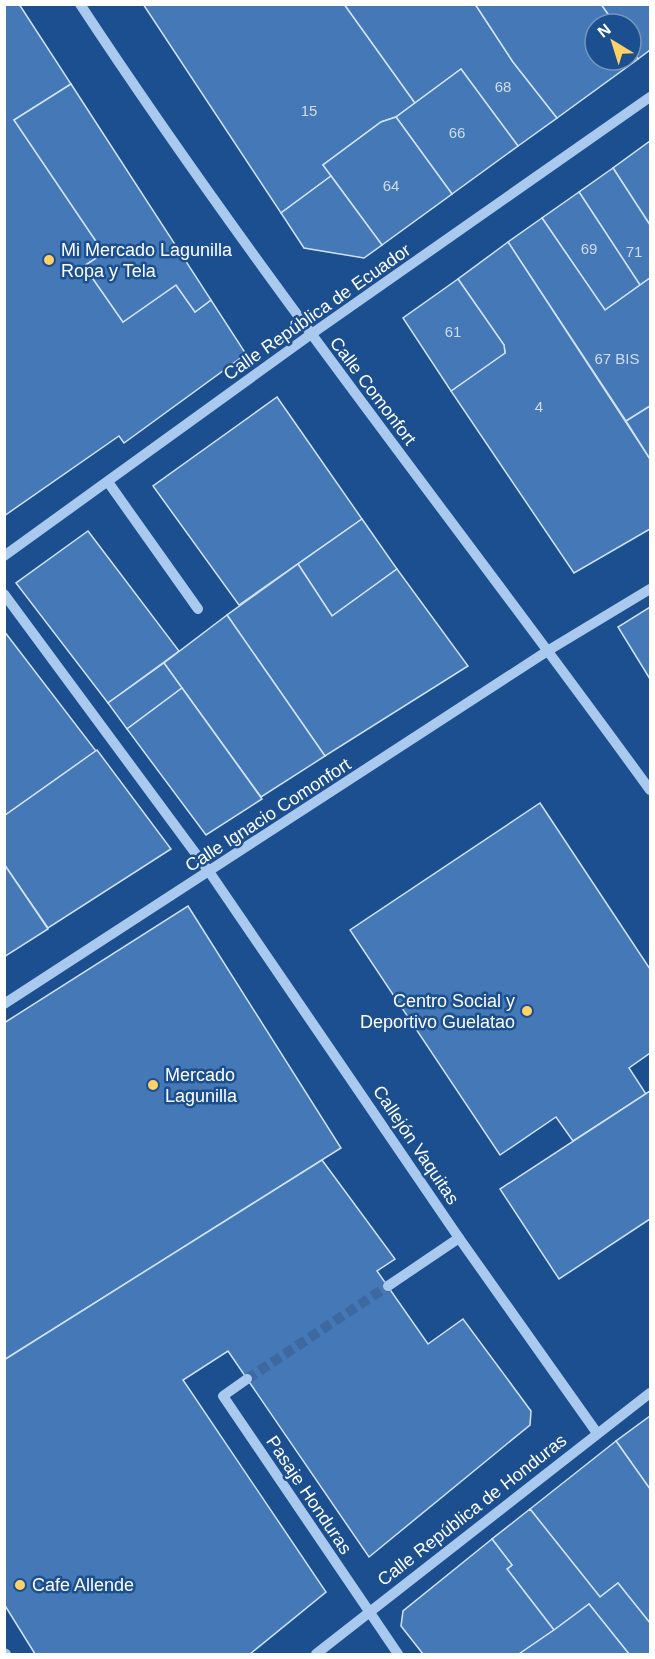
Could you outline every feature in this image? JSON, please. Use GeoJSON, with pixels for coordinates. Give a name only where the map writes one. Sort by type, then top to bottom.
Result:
{"type":"FeatureCollection","features":[{"type":"Feature","properties":{"kind":"street","name":"Calle Comonfort"},"geometry":{"type":"LineString","coordinates":[[85,6],[310,335],[549,650],[651,790]]}},
{"type":"Feature","properties":{"kind":"street","name":"Calle República de Ecuador"},"geometry":{"type":"LineString","coordinates":[[4,556],[310,335],[651,98]]}},
{"type":"Feature","properties":{"kind":"street"},"geometry":{"type":"LineString","coordinates":[[108,482],[198,609]]}},
{"type":"Feature","properties":{"kind":"street","name":"Calle Ignacio Comonfort"},"geometry":{"type":"LineString","coordinates":[[4,1004],[210,873],[549,650],[651,589]]}},
{"type":"Feature","properties":{"kind":"street","name":"Callejón Vaquitas"},"geometry":{"type":"LineString","coordinates":[[4,594],[210,873],[459,1238],[597,1433]]}},
{"type":"Feature","properties":{"kind":"street"},"geometry":{"type":"LineString","coordinates":[[388,1286],[459,1238]]}},
{"type":"Feature","properties":{"kind":"street","name":"Pasaje Honduras"},"geometry":{"type":"LineString","coordinates":[[247,1379],[223,1396],[367,1613],[398,1654]]}},
{"type":"Feature","properties":{"kind":"street","name":"Calle República de Honduras"},"geometry":{"type":"LineString","coordinates":[[316,1654],[651,1393]]}},
{"type":"Feature","properties":{"kind":"building","name":"Mi Mercado Lagunilla Ropa y Tela"},"geometry":{"type":"Polygon","coordinates":[[[4,4],[19,4],[71,84],[14,120],[104,253],[84,266],[123,322],[176,285],[195,312],[211,300],[246,354],[124,443],[119,436],[4,516],[4,4]]]}},
{"type":"Feature","properties":{"kind":"building"},"geometry":{"type":"Polygon","coordinates":[[[143,4],[344,4],[415,103],[396,117],[381,122],[323,165],[331,176],[281,213],[143,4]]]}},
{"type":"Feature","properties":{"kind":"building"},"geometry":{"type":"Polygon","coordinates":[[[344,4],[475,4],[513,62],[557,118],[518,146],[461,69],[415,103],[344,4]]]}},
{"type":"Feature","properties":{"kind":"building"},"geometry":{"type":"Polygon","coordinates":[[[475,4],[601,4],[607,12],[583,12],[583,72],[620,72],[557,118],[513,62],[475,4]]]}},
{"type":"Feature","properties":{"kind":"building"},"geometry":{"type":"Polygon","coordinates":[[[601,4],[650,4],[650,50],[643,55],[643,12],[607,12],[601,4]]]}},
{"type":"Feature","properties":{"kind":"building"},"geometry":{"type":"Polygon","coordinates":[[[461,69],[518,146],[452,194],[396,117],[461,69]]]}},
{"type":"Feature","properties":{"kind":"building"},"geometry":{"type":"Polygon","coordinates":[[[71,84],[211,300],[195,312],[176,285],[123,322],[84,266],[104,253],[14,120],[71,84]]]}},
{"type":"Feature","properties":{"kind":"building"},"geometry":{"type":"Polygon","coordinates":[[[396,117],[452,194],[382,245],[323,165],[381,122],[396,117]]]}},
{"type":"Feature","properties":{"kind":"building"},"geometry":{"type":"Polygon","coordinates":[[[650,141],[650,225],[613,168],[650,141]]]}},
{"type":"Feature","properties":{"kind":"building"},"geometry":{"type":"Polygon","coordinates":[[[613,168],[650,225],[650,278],[640,285],[579,192],[613,168]]]}},
{"type":"Feature","properties":{"kind":"building"},"geometry":{"type":"Polygon","coordinates":[[[331,176],[382,245],[364,258],[304,248],[281,213],[331,176]]]}},
{"type":"Feature","properties":{"kind":"building"},"geometry":{"type":"Polygon","coordinates":[[[579,192],[640,285],[605,310],[542,218],[579,192]]]}},
{"type":"Feature","properties":{"kind":"building"},"geometry":{"type":"Polygon","coordinates":[[[542,218],[605,310],[650,278],[650,406],[626,421],[508,242],[542,218]]]}},
{"type":"Feature","properties":{"kind":"building"},"geometry":{"type":"Polygon","coordinates":[[[508,242],[650,459],[650,529],[574,573],[451,391],[505,353],[504,345],[458,279],[508,242]]]}},
{"type":"Feature","properties":{"kind":"building"},"geometry":{"type":"Polygon","coordinates":[[[458,279],[504,345],[505,353],[451,391],[403,318],[458,279]]]}},
{"type":"Feature","properties":{"kind":"building"},"geometry":{"type":"Polygon","coordinates":[[[277,397],[362,519],[239,605],[153,486],[277,397]]]}},
{"type":"Feature","properties":{"kind":"building"},"geometry":{"type":"Polygon","coordinates":[[[650,406],[650,459],[626,421],[650,406]]]}},
{"type":"Feature","properties":{"kind":"building"},"geometry":{"type":"Polygon","coordinates":[[[362,519],[397,569],[332,616],[298,564],[362,519]]]}},
{"type":"Feature","properties":{"kind":"building"},"geometry":{"type":"Polygon","coordinates":[[[88,531],[179,651],[108,703],[16,583],[88,531]]]}},
{"type":"Feature","properties":{"kind":"building"},"geometry":{"type":"Polygon","coordinates":[[[298,564],[332,616],[397,569],[468,666],[325,756],[227,615],[298,564]]]}},
{"type":"Feature","properties":{"kind":"building"},"geometry":{"type":"Polygon","coordinates":[[[650,607],[650,679],[618,627],[650,607]]]}},
{"type":"Feature","properties":{"kind":"building"},"geometry":{"type":"Polygon","coordinates":[[[227,615],[325,756],[261,797],[164,663],[227,615]]]}},
{"type":"Feature","properties":{"kind":"building"},"geometry":{"type":"Polygon","coordinates":[[[4,631],[96,751],[4,816],[4,631]]]}},
{"type":"Feature","properties":{"kind":"building"},"geometry":{"type":"Polygon","coordinates":[[[164,663],[182,688],[127,729],[108,703],[164,663]]]}},
{"type":"Feature","properties":{"kind":"building"},"geometry":{"type":"Polygon","coordinates":[[[182,688],[262,799],[206,835],[127,729],[182,688]]]}},
{"type":"Feature","properties":{"kind":"building"},"geometry":{"type":"Polygon","coordinates":[[[97,750],[171,849],[48,928],[4,864],[4,816],[97,750]]]}},
{"type":"Feature","properties":{"kind":"building","name":"Centro Social y Deportivo Guelatao"},"geometry":{"type":"Polygon","coordinates":[[[540,803],[650,969],[650,1053],[629,1068],[646,1094],[573,1141],[556,1117],[500,1155],[350,930],[540,803]]]}},
{"type":"Feature","properties":{"kind":"building"},"geometry":{"type":"Polygon","coordinates":[[[4,864],[48,929],[4,957],[4,864]]]}},
{"type":"Feature","properties":{"kind":"building","name":"Mercado Lagunilla"},"geometry":{"type":"Polygon","coordinates":[[[188,906],[341,1148],[4,1360],[4,1023],[188,906]]]}},
{"type":"Feature","properties":{"kind":"building"},"geometry":{"type":"Polygon","coordinates":[[[650,1091],[650,1219],[559,1279],[500,1189],[650,1091]]]}},
{"type":"Feature","properties":{"kind":"building"},"geometry":{"type":"Polygon","coordinates":[[[322,1160],[395,1259],[377,1271],[428,1344],[463,1319],[531,1411],[530,1425],[369,1557],[228,1351],[183,1380],[326,1592],[250,1654],[35,1654],[4,1604],[4,1360],[322,1160]]]}},
{"type":"Feature","properties":{"kind":"building"},"geometry":{"type":"Polygon","coordinates":[[[650,1416],[650,1489],[616,1441],[650,1416]]]}},
{"type":"Feature","properties":{"kind":"building"},"geometry":{"type":"Polygon","coordinates":[[[616,1441],[650,1489],[650,1623],[618,1583],[600,1597],[530,1509],[616,1441]]]}},
{"type":"Feature","properties":{"kind":"building"},"geometry":{"type":"Polygon","coordinates":[[[530,1509],[600,1597],[618,1583],[650,1623],[650,1654],[629,1654],[589,1604],[554,1630],[507,1569],[512,1565],[492,1539],[530,1509]]]}},
{"type":"Feature","properties":{"kind":"building"},"geometry":{"type":"Polygon","coordinates":[[[492,1539],[512,1565],[507,1569],[554,1630],[519,1654],[423,1654],[401,1626],[403,1611],[492,1539]]]}},
{"type":"Feature","properties":{"kind":"building"},"geometry":{"type":"Polygon","coordinates":[[[589,1604],[629,1654],[519,1654],[554,1630],[589,1604]]]}},
{"type":"Feature","properties":{"kind":"tunnel"},"geometry":{"type":"LineString","coordinates":[[247,1379],[388,1286]]}},
{"type":"Feature","properties":{"kind":"place","name":"Mi Mercado Lagunilla Ropa y Tela"},"geometry":{"type":"Point","coordinates":[49,260]}},
{"type":"Feature","properties":{"kind":"place","name":"Centro Social y Deportivo Guelatao"},"geometry":{"type":"Point","coordinates":[527,1011]}},
{"type":"Feature","properties":{"kind":"place","name":"Mercado Lagunilla"},"geometry":{"type":"Point","coordinates":[153,1085]}},
{"type":"Feature","properties":{"kind":"place","name":"Cafe Allende"},"geometry":{"type":"Point","coordinates":[20,1585]}}]}
